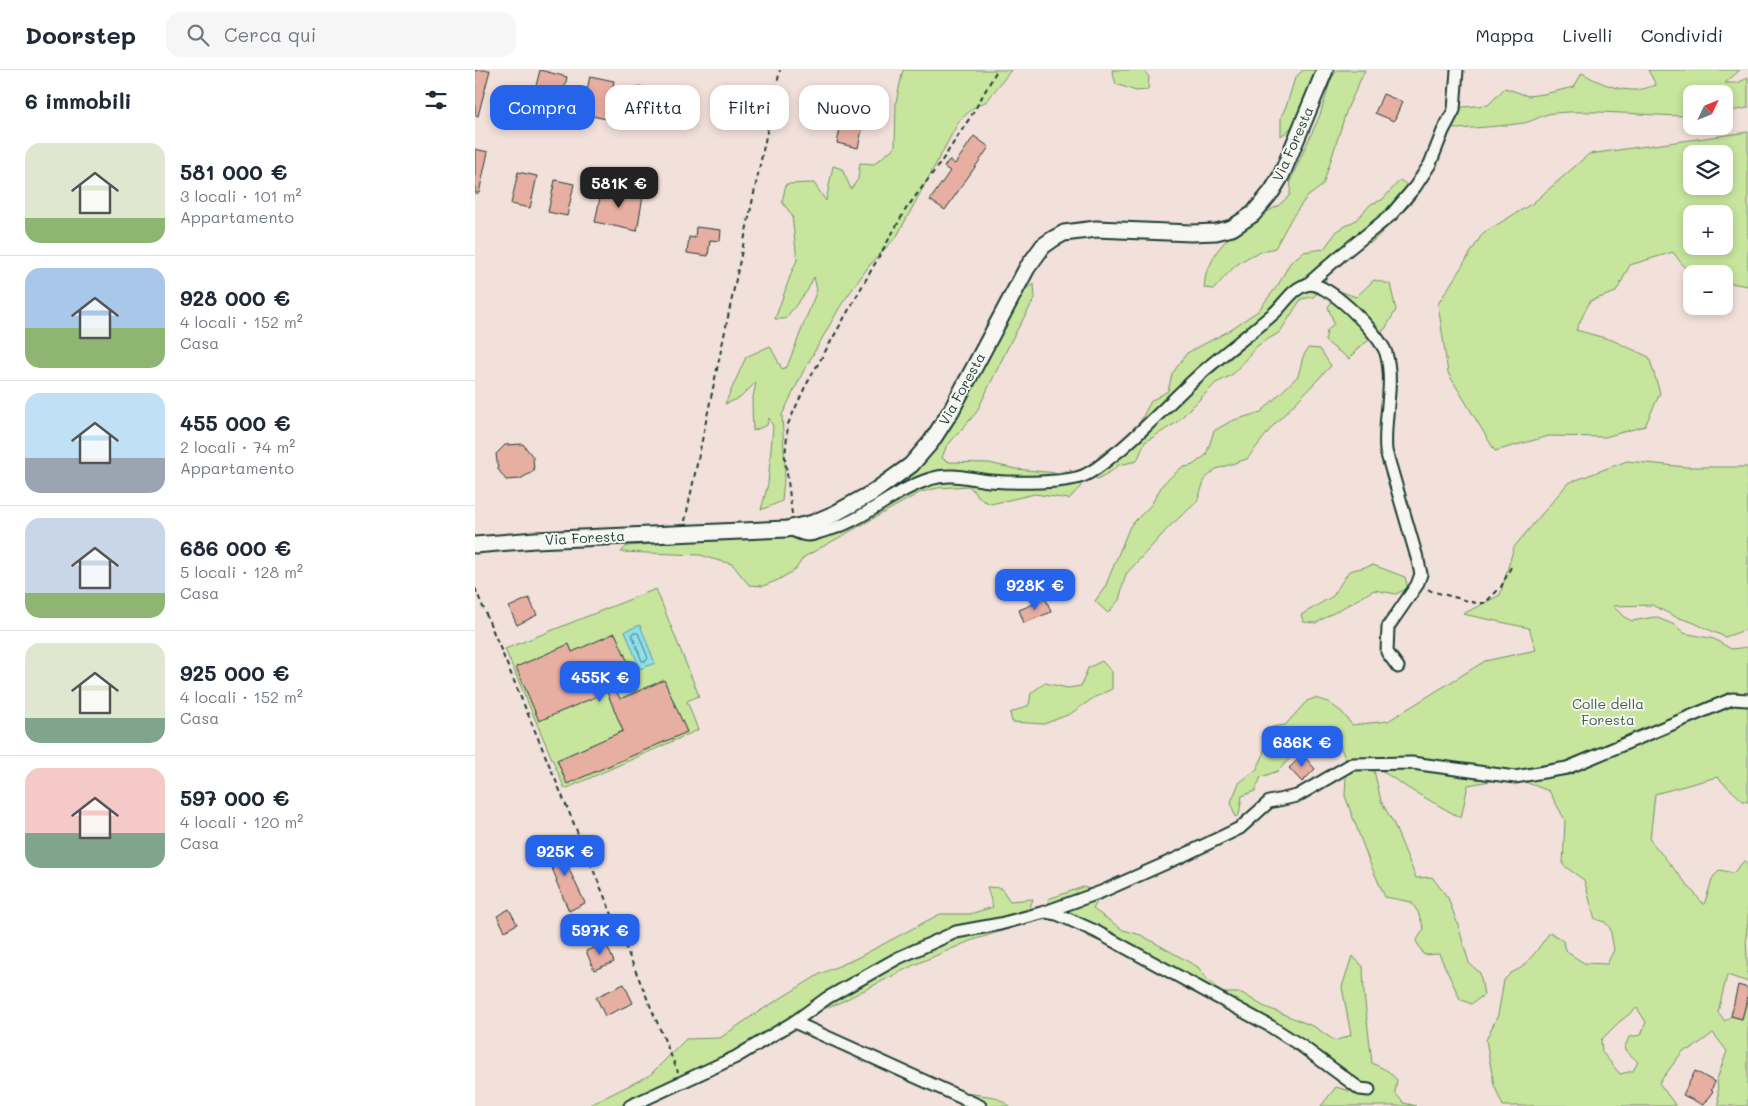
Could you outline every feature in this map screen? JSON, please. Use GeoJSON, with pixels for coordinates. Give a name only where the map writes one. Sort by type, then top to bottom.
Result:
{"type":"FeatureCollection","features":[{"type":"Feature","properties":{"kind":"main road","name":"Via Foresta"},"geometry":{"type":"LineString","coordinates":[[475,545],[535,540],[787,529],[813,524],[834,514],[872,492],[911,465],[931,442],[951,411],[1027,268],[1043,246],[1053,239],[1070,232],[1096,229],[1191,233],[1216,232],[1232,228],[1253,214],[1281,176],[1325,70]]}},
{"type":"Feature","properties":{"kind":"street"},"geometry":{"type":"LineString","coordinates":[[787,529],[808,535],[851,522],[913,485],[931,478],[943,476],[991,481],[1030,482],[1072,480],[1086,476],[1146,428],[1198,376],[1275,313],[1297,288],[1308,284],[1391,215],[1415,187],[1430,164],[1443,131],[1454,110],[1457,70]]}},
{"type":"Feature","properties":{"kind":"street"},"geometry":{"type":"LineString","coordinates":[[1308,284],[1321,287],[1337,298],[1380,340],[1386,352],[1389,366],[1386,451],[1421,574],[1417,585],[1388,627],[1387,652],[1398,667]]}},
{"type":"Feature","properties":{"kind":"street"},"geometry":{"type":"LineString","coordinates":[[629,1106],[736,1057],[794,1022],[827,998],[898,958],[956,932],[1000,924],[1045,912],[1101,892],[1239,828],[1269,802],[1297,796],[1352,764],[1412,763],[1515,777],[1567,768],[1732,700],[1748,700]]}},
{"type":"Feature","properties":{"kind":"street"},"geometry":{"type":"LineString","coordinates":[[1045,912],[1057,914],[1095,931],[1270,1026],[1303,1047],[1360,1089],[1369,1090]]}},
{"type":"Feature","properties":{"kind":"street"},"geometry":{"type":"LineString","coordinates":[[794,1022],[980,1106]]}},
{"type":"Feature","properties":{"kind":"path"},"geometry":{"type":"LineString","coordinates":[[682,533],[689,509],[780,70]]}},
{"type":"Feature","properties":{"kind":"path"},"geometry":{"type":"LineString","coordinates":[[787,529],[792,514],[785,457],[788,424],[831,340],[906,209],[963,129],[997,70]]}},
{"type":"Feature","properties":{"kind":"path"},"geometry":{"type":"LineString","coordinates":[[1419,581],[1431,591],[1476,603],[1485,603],[1501,587],[1512,565]]}},
{"type":"Feature","properties":{"kind":"path"},"geometry":{"type":"LineString","coordinates":[[475,588],[683,1082]]}},
{"type":"Feature","properties":{"kind":"green space"},"geometry":{"type":"Polygon","coordinates":[[[903,70],[1011,70],[987,101],[973,108],[959,121],[897,236],[869,266],[841,305],[803,372],[782,415],[785,469],[782,501],[761,510],[768,484],[773,426],[769,418],[767,425],[753,431],[752,403],[756,382],[740,398],[725,404],[746,357],[770,346],[782,369],[787,367],[817,290],[814,277],[807,291],[785,319],[775,319],[797,260],[792,215],[782,202],[786,184],[814,183],[826,201],[833,166],[842,169],[851,189],[858,179],[860,163],[874,164],[895,147],[896,102],[903,70]]]}},
{"type":"Feature","properties":{"kind":"green space"},"geometry":{"type":"Polygon","coordinates":[[[1112,70],[1144,70],[1149,77],[1148,90],[1136,91],[1116,84],[1112,70]]]}},
{"type":"Feature","properties":{"kind":"green space"},"geometry":{"type":"Polygon","coordinates":[[[1303,70],[1320,70],[1291,128],[1281,136],[1281,117],[1295,78],[1303,70]]]}},
{"type":"Feature","properties":{"kind":"green space"},"geometry":{"type":"Polygon","coordinates":[[[1337,70],[1365,70],[1347,109],[1323,185],[1306,198],[1291,219],[1275,248],[1247,258],[1214,289],[1204,288],[1206,273],[1217,251],[1233,232],[1279,205],[1290,195],[1291,179],[1320,115],[1331,79],[1337,70]]]}},
{"type":"Feature","properties":{"kind":"green space"},"geometry":{"type":"Polygon","coordinates":[[[1648,70],[1740,70],[1725,83],[1737,83],[1748,78],[1748,108],[1733,110],[1733,85],[1683,85],[1683,116],[1570,112],[1549,114],[1524,123],[1498,126],[1455,129],[1449,124],[1449,116],[1463,107],[1488,105],[1505,88],[1528,96],[1544,94],[1574,87],[1582,73],[1594,80],[1622,89],[1636,90],[1656,85],[1648,70]]]}},
{"type":"Feature","properties":{"kind":"green space"},"geometry":{"type":"Polygon","coordinates":[[[1748,132],[1748,286],[1733,284],[1733,265],[1683,265],[1673,252],[1630,265],[1616,292],[1590,301],[1576,330],[1612,340],[1649,357],[1660,393],[1645,426],[1605,437],[1549,436],[1495,451],[1448,373],[1438,304],[1483,233],[1533,203],[1589,154],[1748,132]]]}},
{"type":"Feature","properties":{"kind":"green space"},"geometry":{"type":"Polygon","coordinates":[[[1400,180],[1410,187],[1411,204],[1372,242],[1354,246],[1333,255],[1327,269],[1325,287],[1313,297],[1301,299],[1280,332],[1257,346],[1232,375],[1216,383],[1176,423],[1145,442],[1137,461],[1119,465],[1098,479],[1093,477],[1089,470],[1100,455],[1124,439],[1140,422],[1151,401],[1168,391],[1172,374],[1187,353],[1225,333],[1258,311],[1278,285],[1290,263],[1303,252],[1324,249],[1337,231],[1356,220],[1371,204],[1382,200],[1400,180]]]}},
{"type":"Feature","properties":{"kind":"green space"},"geometry":{"type":"Polygon","coordinates":[[[1374,280],[1390,284],[1396,310],[1385,329],[1358,348],[1349,359],[1325,341],[1327,331],[1334,323],[1328,307],[1339,291],[1356,297],[1374,280]]]}},
{"type":"Feature","properties":{"kind":"green space"},"geometry":{"type":"Polygon","coordinates":[[[1034,284],[1035,298],[1012,339],[976,413],[946,447],[942,458],[949,462],[989,463],[1016,469],[1056,473],[1071,470],[1081,486],[1069,499],[1035,494],[991,504],[982,500],[969,486],[938,488],[921,492],[804,557],[795,570],[763,586],[749,585],[732,564],[701,555],[621,552],[627,546],[739,538],[802,536],[854,515],[896,488],[958,413],[1023,290],[1034,284]]]}},
{"type":"Feature","properties":{"kind":"green space"},"geometry":{"type":"Polygon","coordinates":[[[1308,348],[1320,349],[1331,366],[1272,427],[1247,459],[1216,469],[1205,479],[1197,502],[1171,525],[1126,574],[1119,600],[1108,613],[1095,601],[1105,587],[1130,526],[1151,505],[1163,484],[1181,468],[1193,465],[1206,455],[1214,431],[1231,421],[1261,412],[1298,376],[1303,357],[1308,348]]]}},
{"type":"Feature","properties":{"kind":"green space","name":"Colle della Foresta"},"geometry":{"type":"Polygon","coordinates":[[[1627,461],[1686,467],[1748,467],[1748,629],[1725,637],[1652,605],[1613,606],[1624,617],[1632,621],[1655,617],[1675,625],[1684,633],[1714,639],[1731,649],[1748,647],[1748,802],[1743,801],[1717,777],[1655,794],[1650,840],[1704,905],[1713,877],[1720,870],[1733,873],[1744,861],[1748,863],[1748,922],[1746,937],[1748,982],[1727,975],[1718,1012],[1725,1021],[1731,1016],[1742,1019],[1748,996],[1748,1106],[1719,1106],[1717,1079],[1727,1051],[1713,1033],[1693,1048],[1683,1051],[1659,1083],[1676,1106],[1503,1106],[1494,1085],[1486,1040],[1498,1015],[1504,980],[1511,973],[1521,968],[1550,932],[1563,941],[1567,952],[1584,963],[1607,964],[1614,950],[1610,928],[1605,922],[1595,919],[1584,880],[1563,865],[1565,820],[1549,791],[1512,777],[1468,785],[1461,818],[1411,790],[1376,767],[1374,770],[1381,801],[1393,822],[1416,878],[1432,877],[1448,898],[1469,963],[1480,973],[1484,995],[1471,1004],[1460,999],[1439,954],[1424,955],[1416,941],[1424,929],[1418,912],[1411,902],[1385,897],[1369,861],[1345,796],[1346,775],[1349,768],[1339,739],[1333,738],[1321,742],[1316,749],[1294,754],[1278,771],[1261,777],[1255,791],[1242,796],[1239,815],[1235,817],[1231,802],[1239,783],[1257,769],[1263,756],[1266,733],[1272,727],[1285,725],[1307,701],[1315,698],[1328,702],[1342,712],[1352,725],[1388,721],[1485,661],[1536,650],[1529,628],[1463,614],[1500,595],[1514,547],[1568,483],[1627,461]],[[1637,1008],[1601,1040],[1602,1052],[1620,1074],[1633,1071],[1638,1062],[1624,1049],[1629,1037],[1641,1035],[1646,1022],[1637,1008]]]}},
{"type":"Feature","properties":{"kind":"green space"},"geometry":{"type":"Polygon","coordinates":[[[1373,565],[1405,577],[1408,588],[1396,594],[1374,590],[1316,623],[1304,622],[1301,615],[1333,596],[1349,571],[1373,565]]]}},
{"type":"Feature","properties":{"kind":"green space"},"geometry":{"type":"Polygon","coordinates":[[[656,589],[699,696],[687,701],[698,730],[565,789],[505,649],[656,589]]]}},
{"type":"Feature","properties":{"kind":"green space"},"geometry":{"type":"Polygon","coordinates":[[[1102,661],[1112,672],[1112,689],[1095,697],[1070,714],[1044,724],[1012,722],[1010,713],[1029,705],[1031,693],[1045,683],[1068,688],[1081,686],[1088,668],[1102,661]]]}},
{"type":"Feature","properties":{"kind":"green space"},"geometry":{"type":"Polygon","coordinates":[[[987,887],[1001,888],[1010,901],[1033,899],[1024,924],[970,941],[914,965],[837,1004],[805,1015],[647,1106],[588,1106],[650,1075],[686,1039],[720,1038],[820,974],[857,958],[940,914],[970,914],[993,907],[987,887]]]}},
{"type":"Feature","properties":{"kind":"green space"},"geometry":{"type":"Polygon","coordinates":[[[1083,887],[1097,891],[1097,902],[1093,909],[1123,930],[1141,935],[1198,967],[1207,979],[1222,993],[1242,993],[1263,1006],[1315,1027],[1335,1041],[1351,1035],[1342,987],[1352,956],[1363,966],[1364,994],[1372,1063],[1388,1071],[1397,1080],[1395,1093],[1404,1103],[1416,1106],[1321,1106],[1336,1087],[1366,1096],[1372,1090],[1339,1069],[1286,1029],[1257,1023],[1142,958],[1091,938],[1052,914],[1048,899],[1083,887]]]}},
{"type":"Feature","properties":{"kind":"green space"},"geometry":{"type":"Polygon","coordinates":[[[966,1093],[995,1097],[1010,1106],[959,1106],[966,1093]]]}},
{"type":"Feature","properties":{"kind":"water"},"geometry":{"type":"Polygon","coordinates":[[[640,625],[655,663],[640,669],[625,631],[640,625]]]}},
{"type":"Feature","properties":{"kind":"building"},"geometry":{"type":"Polygon","coordinates":[[[475,70],[490,70],[478,116],[475,115],[475,70]]]}},
{"type":"Feature","properties":{"kind":"building"},"geometry":{"type":"Polygon","coordinates":[[[540,70],[567,77],[565,85],[536,85],[540,70]]]}},
{"type":"Feature","properties":{"kind":"building"},"geometry":{"type":"Polygon","coordinates":[[[590,76],[614,81],[613,85],[605,85],[605,119],[595,117],[595,85],[588,85],[590,76]]]}},
{"type":"Feature","properties":{"kind":"building"},"geometry":{"type":"Polygon","coordinates":[[[1383,94],[1402,102],[1394,121],[1375,113],[1383,94]]]}},
{"type":"Feature","properties":{"kind":"building"},"geometry":{"type":"Polygon","coordinates":[[[840,130],[862,130],[858,148],[837,143],[840,130]]]}},
{"type":"Feature","properties":{"kind":"building"},"geometry":{"type":"Polygon","coordinates":[[[974,136],[989,147],[945,210],[930,200],[950,171],[944,167],[949,160],[955,164],[974,136]]]}},
{"type":"Feature","properties":{"kind":"building"},"geometry":{"type":"Polygon","coordinates":[[[475,149],[488,152],[479,193],[475,193],[475,149]]]}},
{"type":"Feature","properties":{"kind":"building"},"geometry":{"type":"Polygon","coordinates":[[[518,172],[537,176],[530,208],[511,204],[518,172]]]}},
{"type":"Feature","properties":{"kind":"building"},"geometry":{"type":"Polygon","coordinates":[[[555,180],[574,184],[567,216],[548,212],[555,180]]]}},
{"type":"Feature","properties":{"kind":"building"},"geometry":{"type":"Polygon","coordinates":[[[602,188],[643,196],[637,231],[595,222],[602,188]]]}},
{"type":"Feature","properties":{"kind":"building"},"geometry":{"type":"Polygon","coordinates":[[[696,227],[721,230],[720,241],[710,240],[708,256],[687,253],[689,237],[695,238],[696,227]]]}},
{"type":"Feature","properties":{"kind":"building"},"geometry":{"type":"Polygon","coordinates":[[[523,444],[533,457],[534,471],[520,479],[506,480],[498,469],[496,454],[505,445],[523,444]]]}},
{"type":"Feature","properties":{"kind":"building"},"geometry":{"type":"Polygon","coordinates":[[[529,598],[537,615],[517,625],[509,607],[529,598]]]}},
{"type":"Feature","properties":{"kind":"building"},"geometry":{"type":"Polygon","coordinates":[[[1046,599],[1051,612],[1024,623],[1019,610],[1046,599]]]}},
{"type":"Feature","properties":{"kind":"building"},"geometry":{"type":"Polygon","coordinates":[[[615,633],[630,667],[609,675],[620,699],[664,680],[687,732],[567,784],[557,760],[623,731],[607,692],[539,721],[516,667],[569,644],[572,652],[615,633]]]}},
{"type":"Feature","properties":{"kind":"building"},"geometry":{"type":"Polygon","coordinates":[[[1303,755],[1315,769],[1302,782],[1289,768],[1303,755]]]}},
{"type":"Feature","properties":{"kind":"building"},"geometry":{"type":"Polygon","coordinates":[[[569,845],[574,857],[565,861],[585,903],[569,911],[546,854],[569,845]]]}},
{"type":"Feature","properties":{"kind":"building"},"geometry":{"type":"Polygon","coordinates":[[[509,909],[517,924],[505,931],[497,916],[509,909]]]}},
{"type":"Feature","properties":{"kind":"building"},"geometry":{"type":"Polygon","coordinates":[[[606,943],[614,962],[594,970],[586,951],[606,943]]]}},
{"type":"Feature","properties":{"kind":"building"},"geometry":{"type":"Polygon","coordinates":[[[624,984],[633,1003],[605,1016],[596,997],[624,984]]]}},
{"type":"Feature","properties":{"kind":"building"},"geometry":{"type":"Polygon","coordinates":[[[1738,985],[1748,988],[1748,996],[1742,1019],[1731,1016],[1738,985]]]}},
{"type":"Feature","properties":{"kind":"building"},"geometry":{"type":"Polygon","coordinates":[[[1695,1071],[1715,1082],[1711,1090],[1713,1091],[1703,1105],[1683,1095],[1695,1071]]]}}]}
